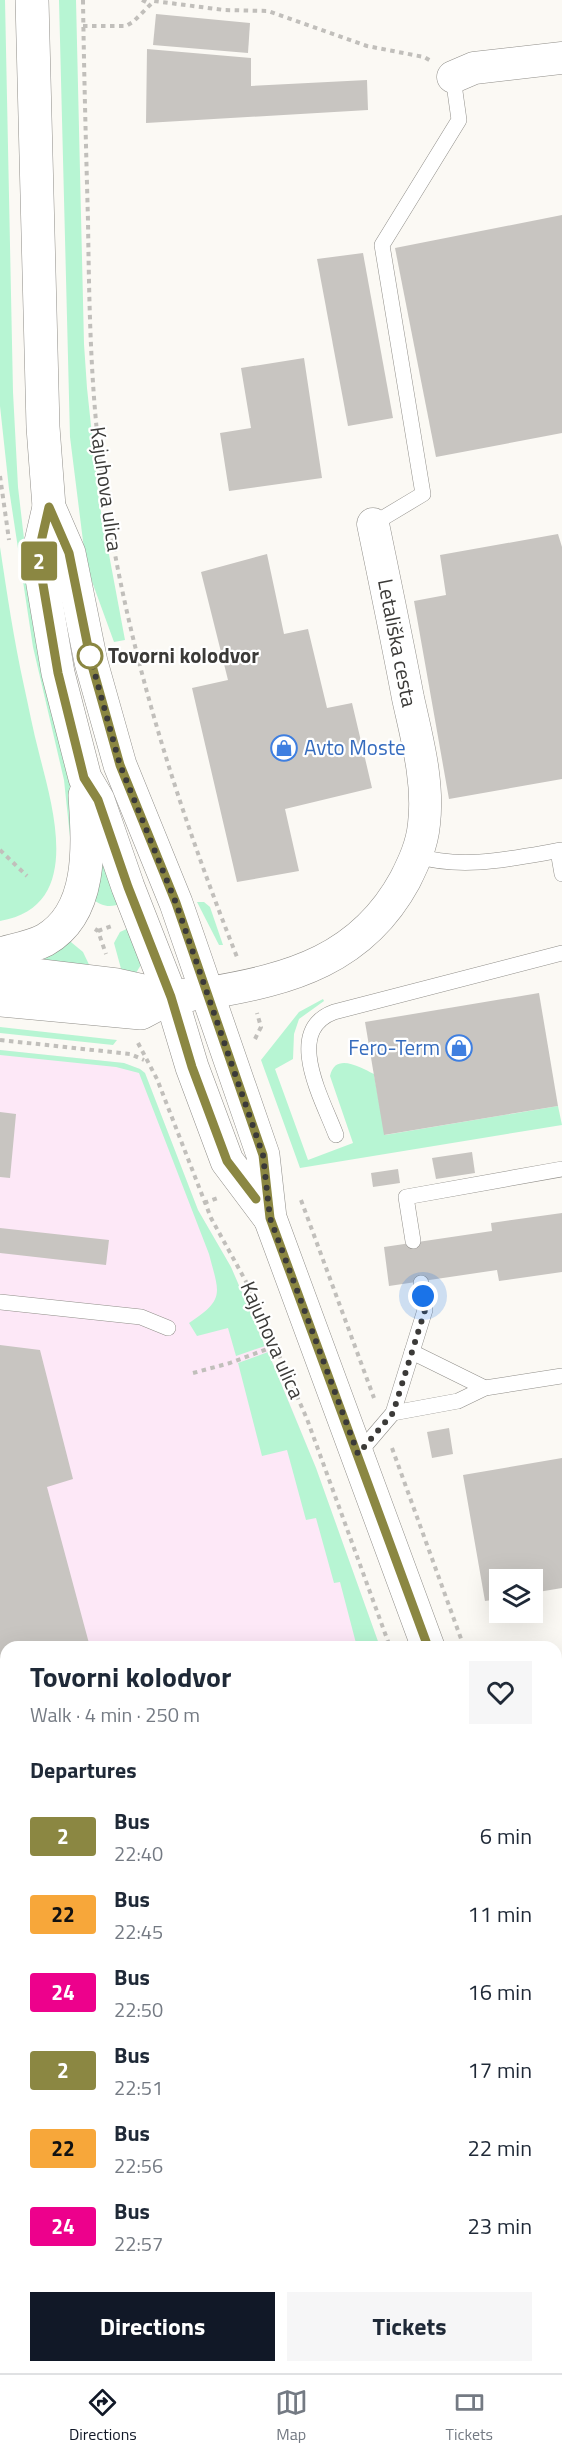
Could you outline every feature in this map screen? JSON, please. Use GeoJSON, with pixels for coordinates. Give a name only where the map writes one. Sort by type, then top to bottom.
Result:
{"type":"FeatureCollection","features":[{"type":"Feature","properties":{"kind":"main road","name":"Kajuhova ulica"},"geometry":{"type":"LineString","coordinates":[[32,0],[42,416],[49,507],[38,555],[58,673],[84,778],[98,800],[128,887],[171,997],[192,1067],[227,1161],[270,1218]]}},
{"type":"Feature","properties":{"kind":"main road","name":"Kajuhova ulica"},"geometry":{"type":"LineString","coordinates":[[49,507],[69,553],[91,662],[120,765],[176,903],[263,1155],[270,1218],[426,1641]]}},
{"type":"Feature","properties":{"kind":"main road"},"geometry":{"type":"LineString","coordinates":[[0,954],[44,941],[60,929],[72,914],[81,894],[85,872],[88,831],[84,778]]}},
{"type":"Feature","properties":{"kind":"main road","name":"Letališka cesta"},"geometry":{"type":"LineString","coordinates":[[0,971],[117,986],[171,997],[208,993]]}},
{"type":"Feature","properties":{"kind":"main road","name":"Letališka cesta"},"geometry":{"type":"LineString","coordinates":[[0,1000],[141,1013],[171,997]]}},
{"type":"Feature","properties":{"kind":"street"},"geometry":{"type":"LineString","coordinates":[[453,77],[474,68],[562,58]]}},
{"type":"Feature","properties":{"kind":"street","name":"Letališka cesta"},"geometry":{"type":"LineString","coordinates":[[208,993],[247,987],[272,980],[323,962],[349,947],[372,927],[398,893],[417,856],[424,826],[424,782],[373,524]]}},
{"type":"Feature","properties":{"kind":"lane"},"geometry":{"type":"LineString","coordinates":[[373,524],[423,494],[382,245],[459,120],[453,77]]}},
{"type":"Feature","properties":{"kind":"lane"},"geometry":{"type":"LineString","coordinates":[[84,778],[120,765]]}},
{"type":"Feature","properties":{"kind":"lane"},"geometry":{"type":"LineString","coordinates":[[417,856],[460,864],[560,851],[562,874]]}},
{"type":"Feature","properties":{"kind":"lane"},"geometry":{"type":"LineString","coordinates":[[336,1135],[308,1057],[311,1034],[322,1017],[562,953]]}},
{"type":"Feature","properties":{"kind":"lane"},"geometry":{"type":"LineString","coordinates":[[413,1241],[406,1197],[562,1168]]}},
{"type":"Feature","properties":{"kind":"lane"},"geometry":{"type":"LineString","coordinates":[[358,1454],[393,1413],[425,1310],[421,1283]]}},
{"type":"Feature","properties":{"kind":"lane"},"geometry":{"type":"LineString","coordinates":[[0,1302],[134,1316],[168,1328]]}},
{"type":"Feature","properties":{"kind":"lane"},"geometry":{"type":"LineString","coordinates":[[412,1352],[485,1388]]}},
{"type":"Feature","properties":{"kind":"lane"},"geometry":{"type":"LineString","coordinates":[[393,1413],[458,1401],[485,1388],[562,1376]]}},
{"type":"Feature","properties":{"kind":"path","name":"Kajuhova ulica"},"geometry":{"type":"LineString","coordinates":[[83,0],[93,383],[101,463],[116,561],[134,645],[164,752],[201,862],[238,960]]}},
{"type":"Feature","properties":{"kind":"path"},"geometry":{"type":"LineString","coordinates":[[142,0],[150,4]]}},
{"type":"Feature","properties":{"kind":"path"},"geometry":{"type":"LineString","coordinates":[[83,26],[126,26],[154,1],[224,10],[268,10],[367,46],[424,57],[453,77]]}},
{"type":"Feature","properties":{"kind":"path"},"geometry":{"type":"LineString","coordinates":[[0,849],[27,876]]}},
{"type":"Feature","properties":{"kind":"path"},"geometry":{"type":"LineString","coordinates":[[253,1046],[261,1027],[258,1016]]}},
{"type":"Feature","properties":{"kind":"path"},"geometry":{"type":"LineString","coordinates":[[0,1040],[130,1054],[145,1061]]}},
{"type":"Feature","properties":{"kind":"path","name":"Kajuhova ulica"},"geometry":{"type":"LineString","coordinates":[[137,1042],[156,1079],[204,1203],[249,1287],[307,1419],[388,1641]]}},
{"type":"Feature","properties":{"kind":"path"},"geometry":{"type":"LineString","coordinates":[[298,1192],[376,1403]]}},
{"type":"Feature","properties":{"kind":"path"},"geometry":{"type":"LineString","coordinates":[[204,1203],[222,1197]]}},
{"type":"Feature","properties":{"kind":"path"},"geometry":{"type":"LineString","coordinates":[[193,1373],[230,1364],[275,1346]]}},
{"type":"Feature","properties":{"kind":"path"},"geometry":{"type":"LineString","coordinates":[[393,1450],[462,1641]]}},
{"type":"Feature","properties":{"kind":"shaded area"},"geometry":{"type":"Polygon","coordinates":[[[0,1050],[124,1063],[145,1073],[198,1210],[231,1267],[316,1468],[378,1641],[0,1641],[0,1050]]]}},
{"type":"Feature","properties":{"kind":"green space"},"geometry":{"type":"Polygon","coordinates":[[[0,0],[5,0],[13,392],[18,487],[31,599],[73,803],[71,846],[64,780],[33,647],[9,489],[0,406],[0,0]]]}},
{"type":"Feature","properties":{"kind":"green space"},"geometry":{"type":"Polygon","coordinates":[[[59,0],[76,0],[84,344],[99,501],[125,640],[114,642],[86,565],[70,437],[59,0]]]}},
{"type":"Feature","properties":{"kind":"green space"},"geometry":{"type":"Polygon","coordinates":[[[0,547],[20,669],[51,801],[56,853],[53,876],[44,897],[26,912],[0,921],[0,547]]]}},
{"type":"Feature","properties":{"kind":"green space"},"geometry":{"type":"Polygon","coordinates":[[[100,855],[123,903],[107,906],[92,899],[100,855]]]}},
{"type":"Feature","properties":{"kind":"green space"},"geometry":{"type":"Polygon","coordinates":[[[197,902],[204,902],[210,907],[223,945],[219,945],[197,902]]]}},
{"type":"Feature","properties":{"kind":"green space"},"geometry":{"type":"Polygon","coordinates":[[[131,927],[142,963],[136,973],[123,976],[114,943],[120,932],[131,927]]]}},
{"type":"Feature","properties":{"kind":"green space"},"geometry":{"type":"Polygon","coordinates":[[[66,938],[83,952],[93,973],[26,961],[66,938]]]}},
{"type":"Feature","properties":{"kind":"green space"},"geometry":{"type":"Polygon","coordinates":[[[323,999],[324,1001],[299,1019],[294,1034],[293,1059],[275,1069],[308,1160],[353,1143],[330,1076],[333,1069],[342,1063],[355,1065],[374,1074],[385,1135],[558,1106],[562,1125],[300,1168],[261,1060],[299,1012],[323,999]]]}},
{"type":"Feature","properties":{"kind":"green space"},"geometry":{"type":"Polygon","coordinates":[[[0,1027],[117,1040],[113,1045],[0,1033],[0,1027]]]}},
{"type":"Feature","properties":{"kind":"green space"},"geometry":{"type":"Polygon","coordinates":[[[0,1050],[124,1063],[145,1073],[198,1210],[231,1267],[265,1346],[236,1356],[228,1328],[197,1336],[189,1323],[209,1308],[217,1294],[217,1287],[209,1254],[139,1073],[116,1067],[0,1055],[0,1050]]]}},
{"type":"Feature","properties":{"kind":"green space"},"geometry":{"type":"Polygon","coordinates":[[[268,1352],[316,1468],[378,1641],[355,1641],[340,1582],[334,1583],[316,1518],[306,1520],[287,1450],[262,1456],[238,1363],[268,1352]]]}},
{"type":"Feature","properties":{"kind":"building"},"geometry":{"type":"Polygon","coordinates":[[[156,14],[250,23],[248,53],[153,45],[156,14]]]}},
{"type":"Feature","properties":{"kind":"building"},"geometry":{"type":"Polygon","coordinates":[[[147,49],[251,58],[251,86],[367,80],[368,110],[146,123],[147,49]]]}},
{"type":"Feature","properties":{"kind":"building"},"geometry":{"type":"Polygon","coordinates":[[[562,215],[562,433],[436,457],[395,248],[562,215]]]}},
{"type":"Feature","properties":{"kind":"building"},"geometry":{"type":"Polygon","coordinates":[[[363,253],[393,418],[348,426],[317,259],[363,253]]]}},
{"type":"Feature","properties":{"kind":"building"},"geometry":{"type":"Polygon","coordinates":[[[304,358],[322,478],[229,491],[220,433],[251,428],[241,368],[304,358]]]}},
{"type":"Feature","properties":{"kind":"building"},"geometry":{"type":"Polygon","coordinates":[[[558,534],[562,547],[562,779],[449,799],[414,601],[446,595],[440,555],[558,534]]]}},
{"type":"Feature","properties":{"kind":"building","name":"Avto Moste"},"geometry":{"type":"Polygon","coordinates":[[[267,554],[284,634],[308,629],[327,708],[352,703],[372,788],[285,809],[299,871],[237,882],[192,688],[228,680],[201,572],[267,554]]]}},
{"type":"Feature","properties":{"kind":"building","name":"Fero-Term"},"geometry":{"type":"Polygon","coordinates":[[[539,993],[558,1106],[384,1135],[365,1022],[539,993]]]}},
{"type":"Feature","properties":{"kind":"building"},"geometry":{"type":"Polygon","coordinates":[[[0,1112],[16,1114],[10,1178],[0,1177],[0,1112]]]}},
{"type":"Feature","properties":{"kind":"building"},"geometry":{"type":"Polygon","coordinates":[[[472,1152],[475,1173],[436,1179],[432,1158],[472,1152]]]}},
{"type":"Feature","properties":{"kind":"building"},"geometry":{"type":"Polygon","coordinates":[[[398,1169],[400,1183],[373,1187],[371,1173],[398,1169]]]}},
{"type":"Feature","properties":{"kind":"building"},"geometry":{"type":"Polygon","coordinates":[[[562,1213],[562,1272],[499,1281],[497,1270],[389,1286],[384,1247],[492,1231],[491,1223],[562,1213]]]}},
{"type":"Feature","properties":{"kind":"building"},"geometry":{"type":"Polygon","coordinates":[[[0,1228],[109,1240],[106,1265],[0,1253],[0,1228]]]}},
{"type":"Feature","properties":{"kind":"building"},"geometry":{"type":"Polygon","coordinates":[[[0,1345],[40,1350],[73,1479],[47,1487],[88,1641],[0,1641],[0,1345]]]}},
{"type":"Feature","properties":{"kind":"building"},"geometry":{"type":"Polygon","coordinates":[[[449,1428],[453,1454],[432,1458],[427,1432],[449,1428]]]}},
{"type":"Feature","properties":{"kind":"building"},"geometry":{"type":"Polygon","coordinates":[[[562,1458],[562,1588],[543,1591],[543,1569],[489,1569],[489,1600],[485,1601],[463,1475],[562,1458]]]}},
{"type":"Feature","properties":{"kind":"bus line","name":"2"},"geometry":{"type":"LineString","coordinates":[[256,1199],[227,1161],[192,1067],[171,997],[128,887],[98,800],[84,778],[62,694],[43,595],[38,555],[49,507],[69,553],[91,662],[120,765],[176,903],[263,1155],[270,1218],[426,1641]]}},
{"type":"Feature","properties":{"kind":"place","name":"Tovorni kolodvor"},"geometry":{"type":"Point","coordinates":[90,656]}},
{"type":"Feature","properties":{"kind":"place","name":"Avto Moste"},"geometry":{"type":"Point","coordinates":[284,748]}},
{"type":"Feature","properties":{"kind":"place","name":"Fero-Term"},"geometry":{"type":"Point","coordinates":[459,1048]}},
{"type":"Feature","properties":{"kind":"route"},"geometry":{"type":"LineString","coordinates":[[90,656],[120,765],[176,903],[263,1155],[270,1218],[358,1454],[393,1413],[425,1310],[423,1296]]}}]}
